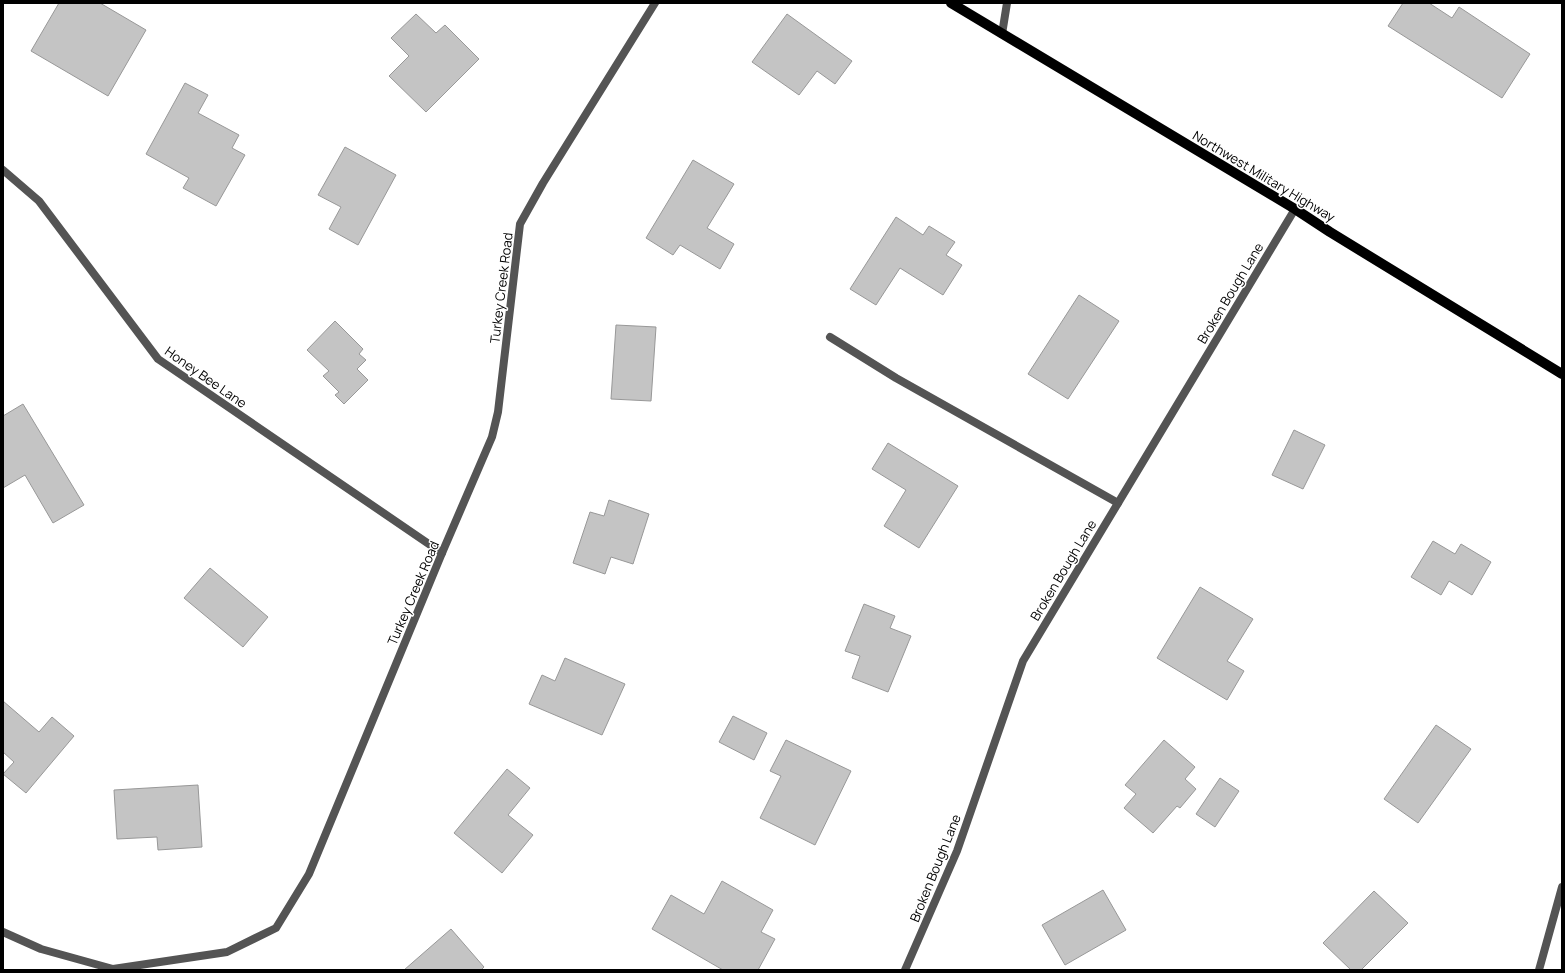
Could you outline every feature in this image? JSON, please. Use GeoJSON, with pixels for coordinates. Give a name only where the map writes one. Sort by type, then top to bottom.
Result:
{"type":"FeatureCollection","features":[{"type":"Feature","properties":{"kind":"main road","name":"Northwest Military Highway"},"geometry":{"type":"LineString","coordinates":[[951,3],[1295,209],[1562,374]]}},
{"type":"Feature","properties":{"kind":"street","name":"Turkey Creek Road"},"geometry":{"type":"LineString","coordinates":[[3,932],[41,950],[113,969],[227,952],[276,928],[309,874],[442,553],[492,437],[498,412],[520,224],[543,183],[655,3]]}},
{"type":"Feature","properties":{"kind":"street"},"geometry":{"type":"LineString","coordinates":[[1002,34],[1007,3]]}},
{"type":"Feature","properties":{"kind":"street","name":"Honey Bee Lane"},"geometry":{"type":"LineString","coordinates":[[3,170],[39,201],[158,359],[442,553]]}},
{"type":"Feature","properties":{"kind":"street","name":"Broken Bough Lane"},"geometry":{"type":"LineString","coordinates":[[905,970],[957,850],[1023,661],[1295,209]]}},
{"type":"Feature","properties":{"kind":"street"},"geometry":{"type":"LineString","coordinates":[[830,337],[896,378],[1118,503]]}},
{"type":"Feature","properties":{"kind":"street"},"geometry":{"type":"LineString","coordinates":[[1539,970],[1562,887]]}},
{"type":"Feature","properties":{"kind":"building"},"geometry":{"type":"Polygon","coordinates":[[[59,3],[100,3],[146,30],[108,96],[31,51],[59,3]]]}},
{"type":"Feature","properties":{"kind":"building"},"geometry":{"type":"Polygon","coordinates":[[[1403,3],[1429,3],[1452,18],[1459,7],[1530,54],[1502,98],[1388,26],[1403,3]]]}},
{"type":"Feature","properties":{"kind":"building"},"geometry":{"type":"Polygon","coordinates":[[[416,14],[436,33],[445,25],[479,59],[426,112],[389,76],[409,56],[391,38],[416,14]]]}},
{"type":"Feature","properties":{"kind":"building"},"geometry":{"type":"Polygon","coordinates":[[[787,14],[852,61],[835,84],[817,71],[799,95],[752,62],[787,14]]]}},
{"type":"Feature","properties":{"kind":"building"},"geometry":{"type":"Polygon","coordinates":[[[185,83],[208,95],[198,113],[239,135],[232,148],[245,155],[216,206],[183,188],[189,178],[146,154],[185,83]]]}},
{"type":"Feature","properties":{"kind":"building"},"geometry":{"type":"Polygon","coordinates":[[[345,147],[396,175],[358,245],[329,229],[341,207],[318,195],[345,147]]]}},
{"type":"Feature","properties":{"kind":"building"},"geometry":{"type":"Polygon","coordinates":[[[693,160],[734,184],[707,228],[734,244],[720,269],[680,245],[673,255],[646,238],[693,160]]]}},
{"type":"Feature","properties":{"kind":"building"},"geometry":{"type":"Polygon","coordinates":[[[896,217],[923,235],[929,226],[955,242],[946,255],[962,265],[943,295],[900,268],[876,305],[850,289],[896,217]]]}},
{"type":"Feature","properties":{"kind":"building"},"geometry":{"type":"Polygon","coordinates":[[[1079,295],[1119,321],[1068,399],[1028,374],[1079,295]]]}},
{"type":"Feature","properties":{"kind":"building"},"geometry":{"type":"Polygon","coordinates":[[[335,321],[363,349],[359,354],[366,360],[357,369],[368,380],[344,404],[335,395],[339,392],[323,376],[329,371],[307,350],[335,321]]]}},
{"type":"Feature","properties":{"kind":"building"},"geometry":{"type":"Polygon","coordinates":[[[616,325],[656,327],[651,401],[611,399],[616,325]]]}},
{"type":"Feature","properties":{"kind":"building"},"geometry":{"type":"Polygon","coordinates":[[[23,404],[84,505],[53,523],[25,475],[3,488],[3,416],[23,404]]]}},
{"type":"Feature","properties":{"kind":"building"},"geometry":{"type":"Polygon","coordinates":[[[1294,430],[1325,445],[1303,489],[1272,475],[1294,430]]]}},
{"type":"Feature","properties":{"kind":"building"},"geometry":{"type":"Polygon","coordinates":[[[888,443],[958,486],[919,548],[884,526],[906,490],[872,469],[888,443]]]}},
{"type":"Feature","properties":{"kind":"building"},"geometry":{"type":"Polygon","coordinates":[[[609,500],[649,514],[633,564],[611,557],[605,574],[573,563],[590,512],[604,516],[609,500]]]}},
{"type":"Feature","properties":{"kind":"building"},"geometry":{"type":"Polygon","coordinates":[[[1433,541],[1455,554],[1461,544],[1491,562],[1472,595],[1449,581],[1441,595],[1411,577],[1433,541]]]}},
{"type":"Feature","properties":{"kind":"building"},"geometry":{"type":"Polygon","coordinates":[[[210,568],[268,617],[243,647],[184,598],[210,568]]]}},
{"type":"Feature","properties":{"kind":"building"},"geometry":{"type":"Polygon","coordinates":[[[1200,587],[1253,619],[1227,661],[1244,671],[1227,700],[1157,658],[1200,587]]]}},
{"type":"Feature","properties":{"kind":"building"},"geometry":{"type":"Polygon","coordinates":[[[864,604],[895,616],[890,628],[911,636],[888,692],[852,678],[860,656],[845,651],[864,604]]]}},
{"type":"Feature","properties":{"kind":"building"},"geometry":{"type":"Polygon","coordinates":[[[565,658],[625,684],[602,735],[529,704],[542,675],[555,681],[565,658]]]}},
{"type":"Feature","properties":{"kind":"building"},"geometry":{"type":"Polygon","coordinates":[[[3,701],[39,732],[52,717],[74,736],[26,793],[3,774],[14,762],[3,752],[3,701]]]}},
{"type":"Feature","properties":{"kind":"building"},"geometry":{"type":"Polygon","coordinates":[[[733,716],[767,733],[754,760],[719,742],[733,716]]]}},
{"type":"Feature","properties":{"kind":"building"},"geometry":{"type":"Polygon","coordinates":[[[1436,725],[1471,749],[1418,823],[1384,799],[1436,725]]]}},
{"type":"Feature","properties":{"kind":"building"},"geometry":{"type":"Polygon","coordinates":[[[786,740],[851,771],[815,845],[760,818],[781,776],[770,771],[786,740]]]}},
{"type":"Feature","properties":{"kind":"building"},"geometry":{"type":"Polygon","coordinates":[[[1164,740],[1195,767],[1185,779],[1196,789],[1180,808],[1177,806],[1153,833],[1124,808],[1136,794],[1125,785],[1164,740]]]}},
{"type":"Feature","properties":{"kind":"building"},"geometry":{"type":"Polygon","coordinates":[[[507,769],[530,788],[508,815],[533,835],[502,873],[454,833],[507,769]]]}},
{"type":"Feature","properties":{"kind":"building"},"geometry":{"type":"Polygon","coordinates":[[[1220,778],[1239,791],[1215,827],[1196,814],[1220,778]]]}},
{"type":"Feature","properties":{"kind":"building"},"geometry":{"type":"Polygon","coordinates":[[[198,785],[202,847],[158,850],[157,837],[117,839],[114,790],[198,785]]]}},
{"type":"Feature","properties":{"kind":"building"},"geometry":{"type":"Polygon","coordinates":[[[722,881],[773,910],[761,932],[775,939],[758,970],[723,970],[652,929],[671,895],[704,914],[722,881]]]}},
{"type":"Feature","properties":{"kind":"building"},"geometry":{"type":"Polygon","coordinates":[[[1103,890],[1126,930],[1065,965],[1042,925],[1103,890]]]}},
{"type":"Feature","properties":{"kind":"building"},"geometry":{"type":"Polygon","coordinates":[[[1374,891],[1408,923],[1361,970],[1351,970],[1323,943],[1374,891]]]}},
{"type":"Feature","properties":{"kind":"building"},"geometry":{"type":"Polygon","coordinates":[[[451,929],[484,967],[481,970],[404,970],[451,929]]]}}]}
